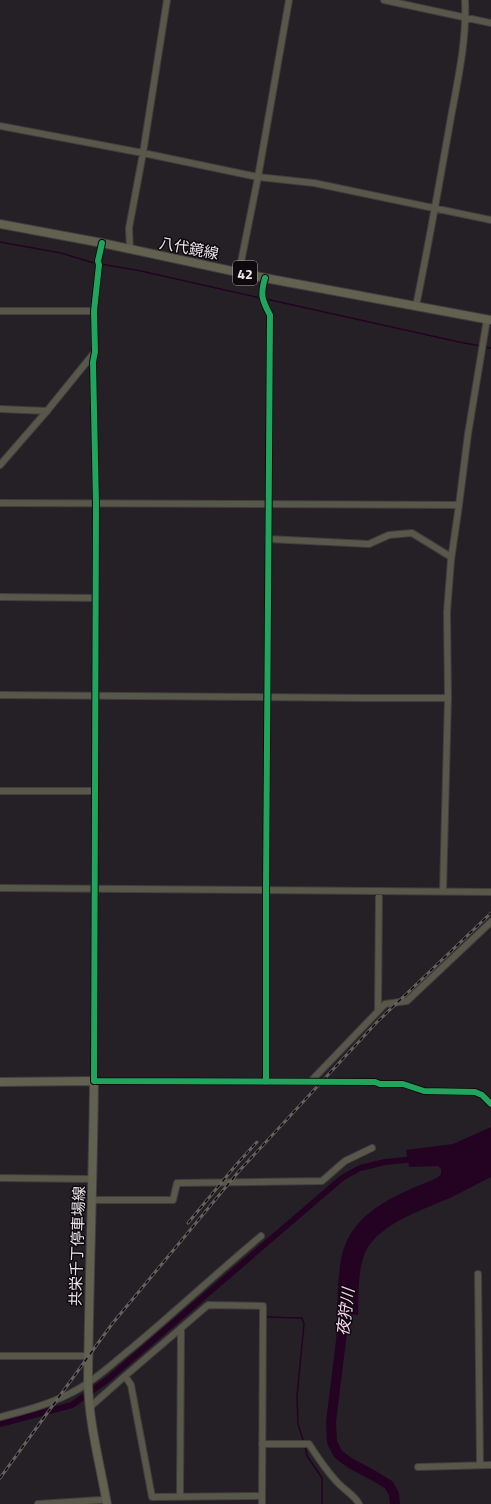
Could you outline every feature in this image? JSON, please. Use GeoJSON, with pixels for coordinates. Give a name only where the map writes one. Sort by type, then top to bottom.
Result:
{"type":"FeatureCollection","features":[{"type":"Feature","properties":{"kind":"main road","name":"八代鏡線"},"geometry":{"type":"LineString","coordinates":[[0,224],[102,243],[265,278],[489,320]]}},
{"type":"Feature","properties":{"kind":"main road"},"geometry":{"type":"LineString","coordinates":[[0,1082],[94,1081]]}},
{"type":"Feature","properties":{"kind":"main road","name":"共栄千丁停車場線"},"geometry":{"type":"LineString","coordinates":[[94,1081],[93,1179],[89,1261],[88,1398],[106,1501]]}},
{"type":"Feature","properties":{"kind":"street"},"geometry":{"type":"LineString","coordinates":[[130,250],[129,228],[143,153],[166,0]]}},
{"type":"Feature","properties":{"kind":"street"},"geometry":{"type":"LineString","coordinates":[[239,272],[258,177],[289,0]]}},
{"type":"Feature","properties":{"kind":"street"},"geometry":{"type":"LineString","coordinates":[[384,0],[491,23]]}},
{"type":"Feature","properties":{"kind":"street"},"geometry":{"type":"LineString","coordinates":[[416,306],[436,209],[458,80],[466,17],[465,0]]}},
{"type":"Feature","properties":{"kind":"street"},"geometry":{"type":"LineString","coordinates":[[0,126],[143,153],[258,177],[314,183],[491,220]]}},
{"type":"Feature","properties":{"kind":"street"},"geometry":{"type":"LineString","coordinates":[[102,243],[94,311],[95,352],[93,362],[96,504],[94,1081],[403,1084],[424,1091],[475,1092],[482,1095],[491,1104]]}},
{"type":"Feature","properties":{"kind":"street"},"geometry":{"type":"LineString","coordinates":[[265,278],[262,298],[270,315],[266,1082]]}},
{"type":"Feature","properties":{"kind":"street"},"geometry":{"type":"LineString","coordinates":[[0,310],[94,311]]}},
{"type":"Feature","properties":{"kind":"street"},"geometry":{"type":"LineString","coordinates":[[443,891],[448,698],[447,612],[451,557],[482,346],[489,320]]}},
{"type":"Feature","properties":{"kind":"street"},"geometry":{"type":"LineString","coordinates":[[0,465],[47,411],[95,352]]}},
{"type":"Feature","properties":{"kind":"street"},"geometry":{"type":"LineString","coordinates":[[0,409],[47,411]]}},
{"type":"Feature","properties":{"kind":"street"},"geometry":{"type":"LineString","coordinates":[[0,503],[459,505]]}},
{"type":"Feature","properties":{"kind":"street"},"geometry":{"type":"LineString","coordinates":[[268,539],[369,544],[389,535],[412,533],[451,557]]}},
{"type":"Feature","properties":{"kind":"street"},"geometry":{"type":"LineString","coordinates":[[0,597],[95,598]]}},
{"type":"Feature","properties":{"kind":"street"},"geometry":{"type":"LineString","coordinates":[[0,695],[448,698]]}},
{"type":"Feature","properties":{"kind":"street"},"geometry":{"type":"LineString","coordinates":[[0,791],[94,791]]}},
{"type":"Feature","properties":{"kind":"street"},"geometry":{"type":"LineString","coordinates":[[0,888],[491,892]]}},
{"type":"Feature","properties":{"kind":"street"},"geometry":{"type":"LineString","coordinates":[[378,1010],[379,890]]}},
{"type":"Feature","properties":{"kind":"street"},"geometry":{"type":"LineString","coordinates":[[310,1082],[378,1010],[385,1004],[406,1001],[491,922]]}},
{"type":"Feature","properties":{"kind":"street"},"geometry":{"type":"LineString","coordinates":[[92,1200],[173,1200],[177,1183],[322,1181],[345,1161],[372,1148]]}},
{"type":"Feature","properties":{"kind":"street"},"geometry":{"type":"LineString","coordinates":[[0,1178],[93,1179]]}},
{"type":"Feature","properties":{"kind":"street"},"geometry":{"type":"LineString","coordinates":[[0,1417],[35,1408],[70,1394],[88,1383],[168,1317],[261,1236]]}},
{"type":"Feature","properties":{"kind":"street"},"geometry":{"type":"LineString","coordinates":[[478,1274],[480,1464]]}},
{"type":"Feature","properties":{"kind":"street"},"geometry":{"type":"LineString","coordinates":[[90,1407],[208,1305],[263,1306],[262,1504]]}},
{"type":"Feature","properties":{"kind":"street"},"geometry":{"type":"LineString","coordinates":[[180,1496],[181,1328]]}},
{"type":"Feature","properties":{"kind":"street"},"geometry":{"type":"LineString","coordinates":[[0,1356],[88,1356]]}},
{"type":"Feature","properties":{"kind":"street"},"geometry":{"type":"LineString","coordinates":[[126,1376],[131,1385],[152,1497],[262,1496]]}},
{"type":"Feature","properties":{"kind":"street"},"geometry":{"type":"LineString","coordinates":[[262,1444],[310,1444],[324,1467],[340,1485],[357,1500],[359,1504]]}},
{"type":"Feature","properties":{"kind":"street"},"geometry":{"type":"LineString","coordinates":[[418,1467],[480,1464],[491,1465]]}},
{"type":"Feature","properties":{"kind":"street"},"geometry":{"type":"LineString","coordinates":[[38,1504],[100,1500],[106,1501]]}},
{"type":"Feature","properties":{"kind":"water"},"geometry":{"type":"Polygon","coordinates":[[[491,1127],[491,1177],[450,1198],[403,1218],[381,1233],[372,1241],[363,1258],[359,1283],[358,1315],[337,1313],[342,1255],[351,1234],[359,1222],[370,1212],[395,1196],[437,1178],[441,1174],[441,1169],[438,1166],[409,1167],[406,1150],[453,1144],[491,1127]]]}},
{"type":"Feature","properties":{"kind":"waterway"},"geometry":{"type":"LineString","coordinates":[[0,242],[61,253],[97,264]]}},
{"type":"Feature","properties":{"kind":"waterway"},"geometry":{"type":"LineString","coordinates":[[101,264],[141,271],[260,298]]}},
{"type":"Feature","properties":{"kind":"waterway"},"geometry":{"type":"LineString","coordinates":[[266,299],[481,346]]}},
{"type":"Feature","properties":{"kind":"waterway"},"geometry":{"type":"LineString","coordinates":[[484,347],[491,348]]}},
{"type":"Feature","properties":{"kind":"waterway"},"geometry":{"type":"LineString","coordinates":[[0,1424],[72,1405],[107,1380],[342,1178],[360,1168],[385,1162],[415,1159]]}},
{"type":"Feature","properties":{"kind":"waterway","name":"夜狩川"},"geometry":{"type":"LineString","coordinates":[[346,1300],[331,1422],[332,1442],[338,1454],[350,1463],[389,1485],[394,1494],[395,1504]]}},
{"type":"Feature","properties":{"kind":"waterway"},"geometry":{"type":"LineString","coordinates":[[266,1317],[302,1318],[304,1324],[297,1396],[298,1424],[304,1443]]}},
{"type":"Feature","properties":{"kind":"waterway"},"geometry":{"type":"LineString","coordinates":[[305,1446],[307,1456],[322,1478],[322,1504]]}},
{"type":"Feature","properties":{"kind":"railway"},"geometry":{"type":"LineString","coordinates":[[0,1478],[112,1324],[240,1170],[377,1022],[491,913]]}},
{"type":"Feature","properties":{"kind":"railway"},"geometry":{"type":"LineString","coordinates":[[188,1223],[257,1142]]}},
{"type":"Feature","properties":{"kind":"cycle path"},"geometry":{"type":"LineString","coordinates":[[102,243],[98,261],[99,265],[94,311],[95,352],[93,362],[96,504],[94,1081],[375,1082],[380,1084],[403,1084],[424,1091],[475,1092],[482,1095],[491,1104]]}},
{"type":"Feature","properties":{"kind":"cycle path"},"geometry":{"type":"LineString","coordinates":[[265,278],[262,293],[265,305],[270,315],[266,1082]]}}]}
